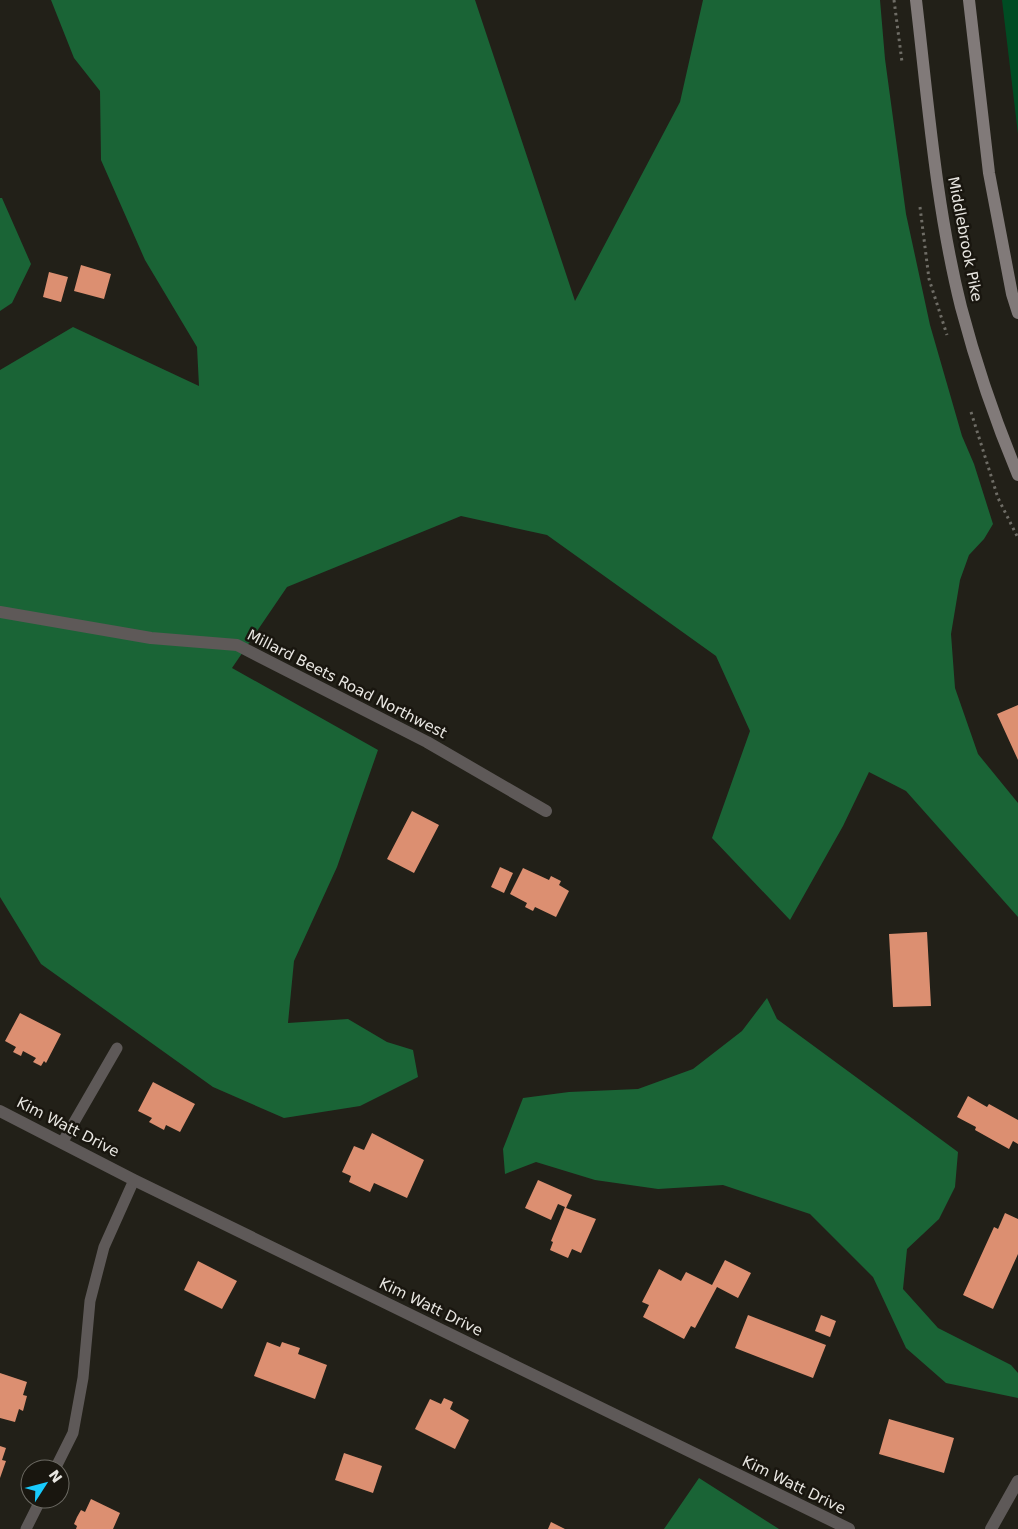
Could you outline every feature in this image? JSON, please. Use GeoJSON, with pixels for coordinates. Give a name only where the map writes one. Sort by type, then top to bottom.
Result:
{"type":"FeatureCollection","features":[{"type":"Feature","properties":{"kind":"main road","name":"Middlebrook Pike"},"geometry":{"type":"LineString","coordinates":[[916,0],[937,181],[961,306],[996,421],[1018,475]]}},
{"type":"Feature","properties":{"kind":"main road"},"geometry":{"type":"LineString","coordinates":[[970,0],[989,173],[1012,294],[1018,313]]}},
{"type":"Feature","properties":{"kind":"street","name":"Millard Beets Road Northwest"},"geometry":{"type":"LineString","coordinates":[[0,612],[151,638],[237,645],[427,742],[546,811]]}},
{"type":"Feature","properties":{"kind":"street","name":"Kim Watt Drive"},"geometry":{"type":"LineString","coordinates":[[0,1111],[134,1180],[849,1529]]}},
{"type":"Feature","properties":{"kind":"street"},"geometry":{"type":"LineString","coordinates":[[992,1529],[1018,1481]]}},
{"type":"Feature","properties":{"kind":"lane"},"geometry":{"type":"LineString","coordinates":[[62,1142],[117,1048]]}},
{"type":"Feature","properties":{"kind":"lane"},"geometry":{"type":"LineString","coordinates":[[60,1459],[73,1433],[82,1378],[90,1301],[102,1256],[134,1180]]}},
{"type":"Feature","properties":{"kind":"lane"},"geometry":{"type":"LineString","coordinates":[[26,1529],[36,1509]]}},
{"type":"Feature","properties":{"kind":"green space"},"geometry":{"type":"Polygon","coordinates":[[[51,0],[475,0],[575,301],[680,102],[703,0],[880,0],[885,59],[906,214],[930,325],[962,436],[974,464],[993,524],[984,539],[969,555],[960,580],[951,634],[955,688],[978,754],[1018,803],[1018,917],[906,791],[869,772],[843,826],[790,920],[712,838],[750,731],[716,656],[547,535],[461,516],[287,587],[232,668],[378,750],[337,867],[294,961],[288,1023],[348,1019],[387,1042],[413,1050],[418,1077],[360,1106],[284,1118],[213,1087],[41,964],[0,897],[0,370],[73,327],[199,386],[197,347],[145,260],[101,160],[100,91],[74,58],[51,0]]]}},
{"type":"Feature","properties":{"kind":"green space"},"geometry":{"type":"Polygon","coordinates":[[[1002,0],[1018,0],[1018,134],[1002,0]]]}},
{"type":"Feature","properties":{"kind":"green space"},"geometry":{"type":"Polygon","coordinates":[[[0,198],[2,198],[31,264],[12,303],[0,311],[0,198]]]}},
{"type":"Feature","properties":{"kind":"green space"},"geometry":{"type":"Polygon","coordinates":[[[767,998],[777,1019],[958,1152],[955,1187],[939,1219],[907,1249],[903,1289],[938,1328],[1011,1365],[1018,1373],[1018,1398],[946,1383],[906,1348],[873,1277],[810,1214],[723,1185],[658,1189],[595,1180],[536,1162],[505,1174],[503,1149],[523,1098],[569,1092],[638,1089],[693,1069],[742,1031],[767,998]]]}},
{"type":"Feature","properties":{"kind":"green space"},"geometry":{"type":"Polygon","coordinates":[[[699,1478],[779,1529],[664,1529],[699,1478]]]}},
{"type":"Feature","properties":{"kind":"building"},"geometry":{"type":"Polygon","coordinates":[[[81,265],[111,274],[104,299],[74,291],[81,265]]]}},
{"type":"Feature","properties":{"kind":"building"},"geometry":{"type":"Polygon","coordinates":[[[49,272],[68,277],[61,302],[43,297],[49,272]]]}},
{"type":"Feature","properties":{"kind":"building"},"geometry":{"type":"Polygon","coordinates":[[[1018,705],[1018,760],[997,714],[1018,705]]]}},
{"type":"Feature","properties":{"kind":"building"},"geometry":{"type":"Polygon","coordinates":[[[412,811],[439,825],[414,873],[387,859],[412,811]]]}},
{"type":"Feature","properties":{"kind":"building"},"geometry":{"type":"Polygon","coordinates":[[[500,867],[513,873],[504,893],[491,887],[500,867]]]}},
{"type":"Feature","properties":{"kind":"building"},"geometry":{"type":"Polygon","coordinates":[[[523,868],[549,880],[551,876],[561,881],[559,885],[569,891],[556,917],[535,907],[533,911],[525,907],[527,903],[510,894],[523,868]]]}},
{"type":"Feature","properties":{"kind":"building"},"geometry":{"type":"Polygon","coordinates":[[[927,932],[931,1006],[893,1007],[889,934],[927,932]]]}},
{"type":"Feature","properties":{"kind":"building"},"geometry":{"type":"Polygon","coordinates":[[[20,1013],[61,1034],[46,1063],[44,1061],[41,1066],[33,1062],[36,1058],[23,1051],[21,1056],[13,1052],[16,1047],[5,1041],[20,1013]]]}},
{"type":"Feature","properties":{"kind":"building"},"geometry":{"type":"Polygon","coordinates":[[[153,1082],[195,1104],[180,1132],[166,1125],[164,1130],[149,1122],[152,1118],[138,1111],[153,1082]]]}},
{"type":"Feature","properties":{"kind":"building"},"geometry":{"type":"Polygon","coordinates":[[[968,1096],[987,1107],[989,1104],[1018,1120],[1018,1144],[1013,1141],[1009,1149],[975,1130],[976,1127],[957,1117],[968,1096]]]}},
{"type":"Feature","properties":{"kind":"building"},"geometry":{"type":"Polygon","coordinates":[[[372,1133],[424,1160],[407,1198],[374,1183],[370,1192],[349,1182],[351,1176],[342,1172],[354,1146],[364,1150],[372,1133]]]}},
{"type":"Feature","properties":{"kind":"building"},"geometry":{"type":"Polygon","coordinates":[[[538,1180],[572,1195],[566,1208],[596,1219],[581,1253],[572,1249],[568,1258],[550,1250],[553,1242],[551,1241],[565,1207],[558,1204],[551,1220],[525,1208],[538,1180]]]}},
{"type":"Feature","properties":{"kind":"building"},"geometry":{"type":"Polygon","coordinates":[[[1005,1213],[1018,1219],[1018,1254],[993,1309],[963,1295],[994,1227],[998,1229],[1005,1213]]]}},
{"type":"Feature","properties":{"kind":"building"},"geometry":{"type":"Polygon","coordinates":[[[725,1260],[751,1273],[738,1298],[717,1287],[695,1328],[691,1326],[684,1339],[643,1317],[649,1305],[642,1302],[659,1269],[681,1281],[686,1272],[712,1285],[725,1260]]]}},
{"type":"Feature","properties":{"kind":"building"},"geometry":{"type":"Polygon","coordinates":[[[198,1261],[237,1281],[222,1309],[184,1290],[198,1261]]]}},
{"type":"Feature","properties":{"kind":"building"},"geometry":{"type":"Polygon","coordinates":[[[748,1315],[826,1345],[813,1378],[735,1348],[748,1315]]]}},
{"type":"Feature","properties":{"kind":"building"},"geometry":{"type":"Polygon","coordinates":[[[821,1315],[836,1321],[830,1337],[815,1331],[821,1315]]]}},
{"type":"Feature","properties":{"kind":"building"},"geometry":{"type":"Polygon","coordinates":[[[267,1342],[280,1347],[282,1342],[300,1348],[298,1354],[327,1365],[315,1399],[254,1376],[267,1342]]]}},
{"type":"Feature","properties":{"kind":"building"},"geometry":{"type":"Polygon","coordinates":[[[0,1373],[27,1382],[23,1395],[27,1396],[23,1411],[19,1409],[15,1422],[0,1418],[0,1373]]]}},
{"type":"Feature","properties":{"kind":"building"},"geometry":{"type":"Polygon","coordinates":[[[444,1398],[453,1402],[450,1409],[469,1420],[455,1449],[415,1429],[430,1399],[441,1404],[444,1398]]]}},
{"type":"Feature","properties":{"kind":"building"},"geometry":{"type":"Polygon","coordinates":[[[889,1419],[954,1438],[944,1473],[879,1454],[889,1419]]]}},
{"type":"Feature","properties":{"kind":"building"},"geometry":{"type":"Polygon","coordinates":[[[0,1446],[6,1448],[2,1460],[6,1461],[0,1478],[0,1446]]]}},
{"type":"Feature","properties":{"kind":"building"},"geometry":{"type":"Polygon","coordinates":[[[344,1453],[382,1466],[373,1493],[335,1480],[344,1453]]]}},
{"type":"Feature","properties":{"kind":"building"},"geometry":{"type":"Polygon","coordinates":[[[91,1499],[120,1513],[113,1529],[76,1529],[77,1526],[74,1524],[77,1517],[81,1510],[85,1512],[91,1499]]]}},
{"type":"Feature","properties":{"kind":"building"},"geometry":{"type":"Polygon","coordinates":[[[551,1522],[565,1529],[548,1529],[551,1522]]]}}]}
